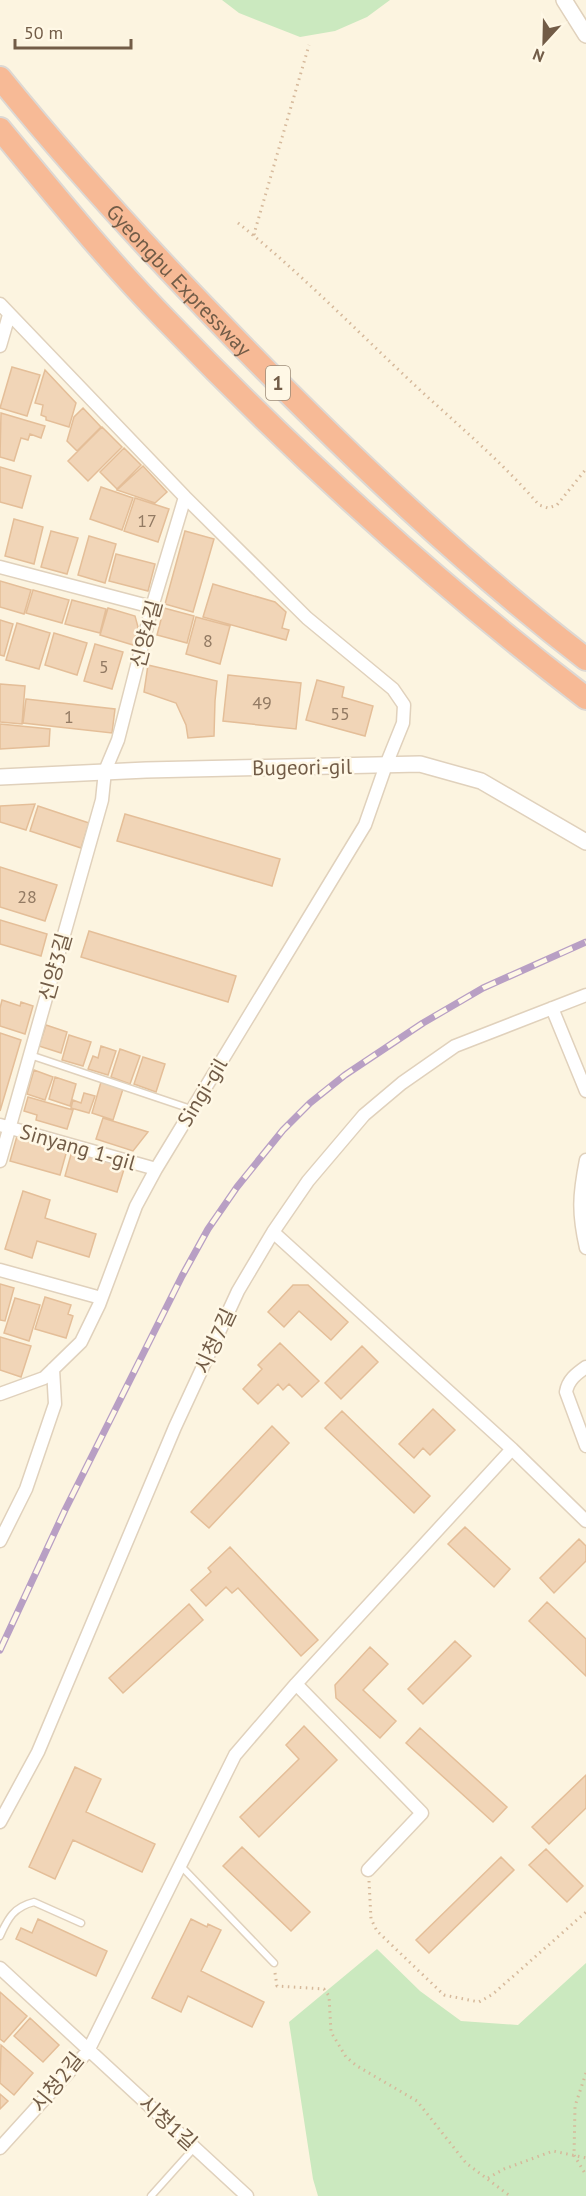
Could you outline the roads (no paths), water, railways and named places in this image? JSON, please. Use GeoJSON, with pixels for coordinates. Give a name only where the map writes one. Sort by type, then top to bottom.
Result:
{"type":"FeatureCollection","features":[{"type":"Feature","properties":{"kind":"highway","name":"Gyeongbu Expressway"},"geometry":{"type":"LineString","coordinates":[[0,78],[47,137],[174,275],[314,420],[412,513],[530,616],[586,659]]}},
{"type":"Feature","properties":{"kind":"highway","name":"Gyeongbu Expressway"},"geometry":{"type":"LineString","coordinates":[[0,129],[71,215],[166,321],[274,428],[357,507],[586,698]]}},
{"type":"Feature","properties":{"kind":"street"},"geometry":{"type":"LineString","coordinates":[[564,0],[586,35]]}},
{"type":"Feature","properties":{"kind":"street","name":"Singi-gil"},"geometry":{"type":"LineString","coordinates":[[0,304],[184,497],[308,618],[393,689],[404,705],[403,723],[365,825],[156,1169],[136,1206],[101,1298],[81,1342],[44,1378],[0,1394]]}},
{"type":"Feature","properties":{"kind":"street"},"geometry":{"type":"LineString","coordinates":[[0,346],[9,315]]}},
{"type":"Feature","properties":{"kind":"street","name":"신양4길"},"geometry":{"type":"LineString","coordinates":[[105,771],[118,740],[152,607],[184,497]]}},
{"type":"Feature","properties":{"kind":"street"},"geometry":{"type":"LineString","coordinates":[[0,567],[152,607]]}},
{"type":"Feature","properties":{"kind":"street","name":"Bugeori-gil"},"geometry":{"type":"LineString","coordinates":[[0,777],[105,771],[420,764],[481,781],[586,842]]}},
{"type":"Feature","properties":{"kind":"street","name":"신양3길"},"geometry":{"type":"LineString","coordinates":[[0,1161],[5,1126],[30,1055],[102,800],[105,771]]}},
{"type":"Feature","properties":{"kind":"street","name":"시청7길"},"geometry":{"type":"LineString","coordinates":[[0,1822],[38,1752],[189,1396],[238,1291],[273,1232],[308,1181],[364,1116],[402,1083],[455,1046],[586,995]]}},
{"type":"Feature","properties":{"kind":"street"},"geometry":{"type":"LineString","coordinates":[[552,1008],[586,1091]]}},
{"type":"Feature","properties":{"kind":"street","name":"Sinyang 1-gil"},"geometry":{"type":"LineString","coordinates":[[5,1126],[156,1169]]}},
{"type":"Feature","properties":{"kind":"street"},"geometry":{"type":"LineString","coordinates":[[586,1160],[580,1190],[580,1219],[586,1248]]}},
{"type":"Feature","properties":{"kind":"street"},"geometry":{"type":"LineString","coordinates":[[273,1232],[512,1449],[586,1521]]}},
{"type":"Feature","properties":{"kind":"street"},"geometry":{"type":"LineString","coordinates":[[0,1270],[101,1298]]}},
{"type":"Feature","properties":{"kind":"street"},"geometry":{"type":"LineString","coordinates":[[586,1367],[571,1378],[566,1392],[586,1446]]}},
{"type":"Feature","properties":{"kind":"street"},"geometry":{"type":"LineString","coordinates":[[0,1541],[26,1489],[55,1404],[53,1369]]}},
{"type":"Feature","properties":{"kind":"street"},"geometry":{"type":"LineString","coordinates":[[88,2051],[235,1755],[296,1684],[512,1449]]}},
{"type":"Feature","properties":{"kind":"street"},"geometry":{"type":"LineString","coordinates":[[296,1684],[422,1813],[368,1870]]}},
{"type":"Feature","properties":{"kind":"street","name":"시청2길"},"geometry":{"type":"LineString","coordinates":[[0,1968],[88,2051],[0,2148]]}},
{"type":"Feature","properties":{"kind":"street","name":"시청1길"},"geometry":{"type":"LineString","coordinates":[[88,2051],[247,2196]]}},
{"type":"Feature","properties":{"kind":"lane"},"geometry":{"type":"LineString","coordinates":[[30,1055],[191,1109]]}},
{"type":"Feature","properties":{"kind":"lane"},"geometry":{"type":"LineString","coordinates":[[180,1864],[274,1962]]}},
{"type":"Feature","properties":{"kind":"lane"},"geometry":{"type":"LineString","coordinates":[[0,1936],[8,1918],[14,1911],[34,1902],[81,1923]]}},
{"type":"Feature","properties":{"kind":"lane"},"geometry":{"type":"LineString","coordinates":[[151,2196],[195,2147]]}},
{"type":"Feature","properties":{"kind":"railway"},"geometry":{"type":"LineString","coordinates":[[0,1650],[65,1510],[182,1276],[208,1229],[237,1187],[283,1130],[310,1103],[345,1075],[423,1023],[483,988],[586,942]]}}]}
